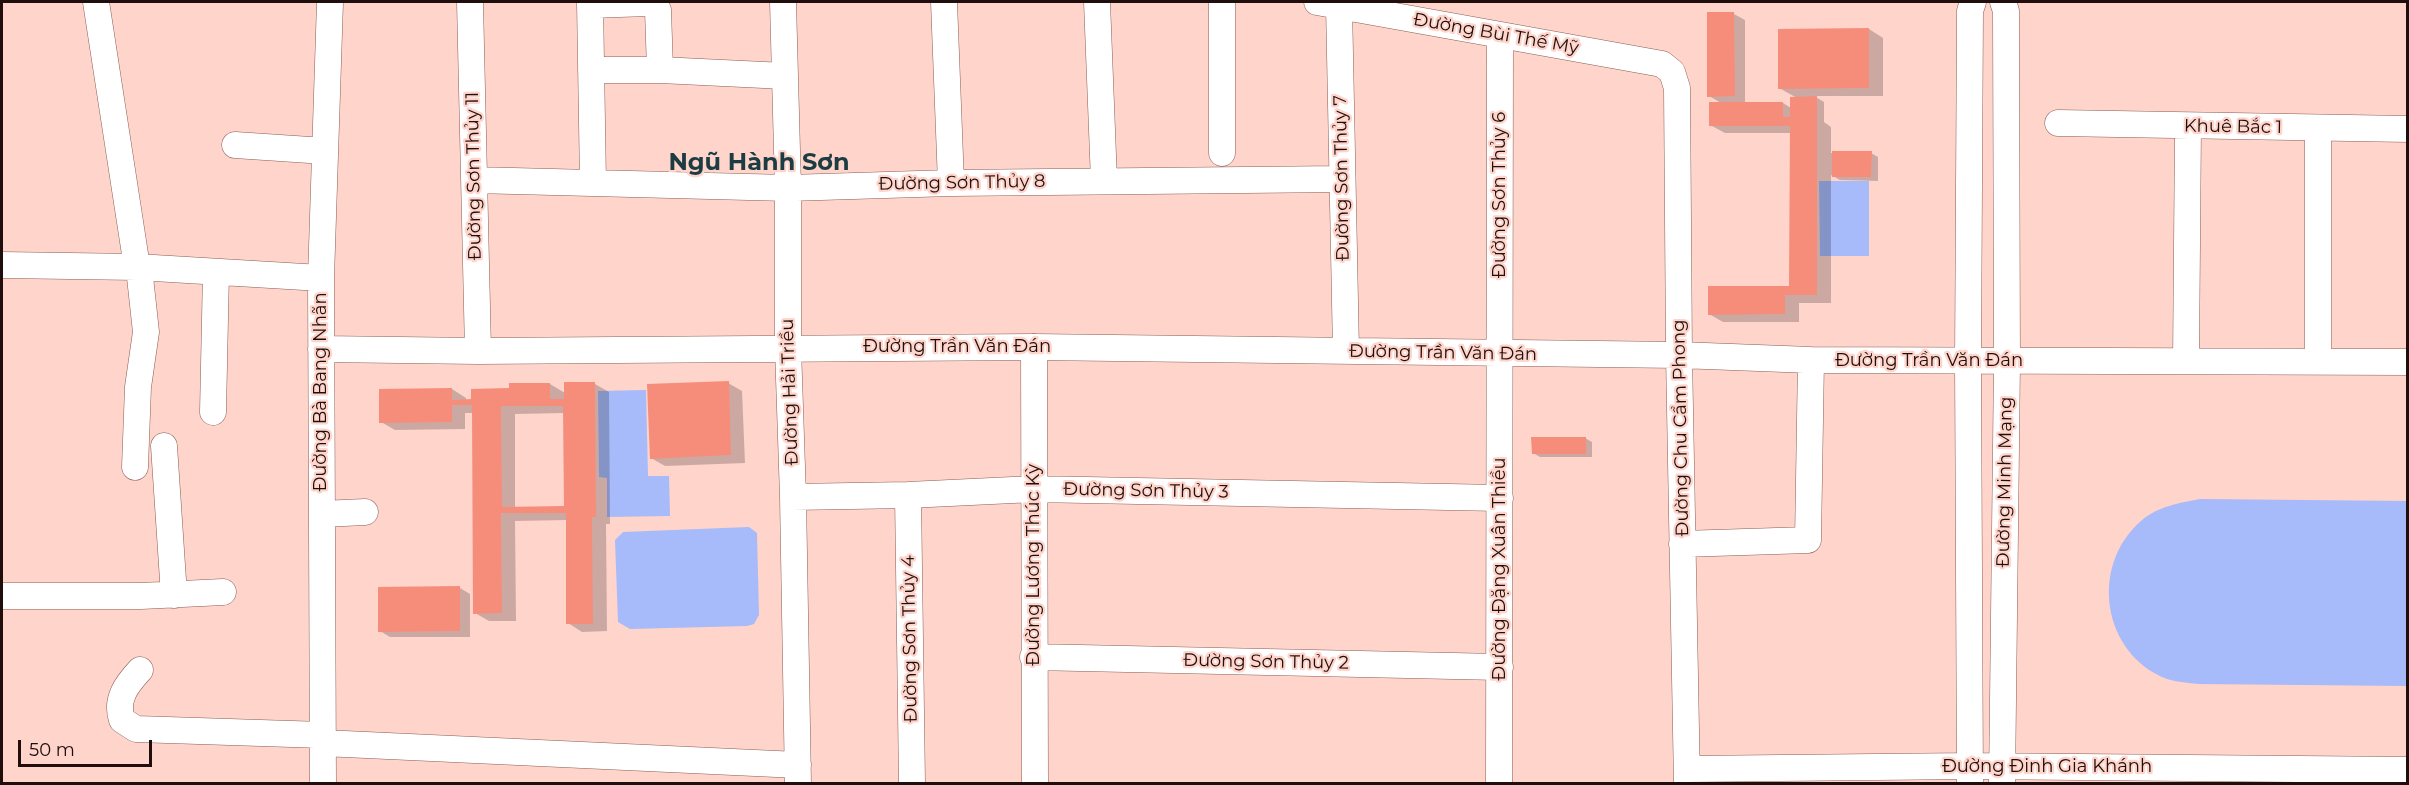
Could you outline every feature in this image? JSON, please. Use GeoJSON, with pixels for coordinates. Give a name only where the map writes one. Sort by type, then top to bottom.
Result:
{"type":"FeatureCollection","features":[{"type":"Feature","properties":{"kind":"street"},"geometry":{"type":"LineString","coordinates":[[96,2],[146,332],[138,387],[135,467]]}},
{"type":"Feature","properties":{"kind":"street","name":"Đường Bà Bang Nhãn"},"geometry":{"type":"LineString","coordinates":[[323,783],[321,278],[330,2]]}},
{"type":"Feature","properties":{"kind":"street","name":"Đường Sơn Thủy 11"},"geometry":{"type":"LineString","coordinates":[[470,2],[478,351]]}},
{"type":"Feature","properties":{"kind":"street","name":"Đường Hải Triều"},"geometry":{"type":"LineString","coordinates":[[783,2],[798,774]]}},
{"type":"Feature","properties":{"kind":"street"},"geometry":{"type":"LineString","coordinates":[[944,2],[951,183]]}},
{"type":"Feature","properties":{"kind":"street"},"geometry":{"type":"LineString","coordinates":[[1097,2],[1104,181]]}},
{"type":"Feature","properties":{"kind":"street"},"geometry":{"type":"LineString","coordinates":[[1222,2],[1222,153]]}},
{"type":"Feature","properties":{"kind":"street","name":"Đường Minh Mạng"},"geometry":{"type":"LineString","coordinates":[[1970,775],[1968,361],[1970,23],[1973,2]]}},
{"type":"Feature","properties":{"kind":"street","name":"Đường Minh Mạng"},"geometry":{"type":"LineString","coordinates":[[2002,775],[2007,362],[2006,11],[2004,2]]}},
{"type":"Feature","properties":{"kind":"street"},"geometry":{"type":"LineString","coordinates":[[593,183],[590,3],[648,3],[657,6],[660,70]]}},
{"type":"Feature","properties":{"kind":"street","name":"Đường Bùi Thế Mỹ"},"geometry":{"type":"LineString","coordinates":[[1328,3],[1662,64],[1672,72]]}},
{"type":"Feature","properties":{"kind":"street","name":"Đường Sơn Thủy 7"},"geometry":{"type":"LineString","coordinates":[[1328,3],[1341,179],[1346,351]]}},
{"type":"Feature","properties":{"kind":"street","name":"Đường Sơn Thủy 6"},"geometry":{"type":"LineString","coordinates":[[1500,36],[1500,354]]}},
{"type":"Feature","properties":{"kind":"street"},"geometry":{"type":"LineString","coordinates":[[591,70],[660,70],[785,76]]}},
{"type":"Feature","properties":{"kind":"street","name":"Đường Chu Cẩm Phong"},"geometry":{"type":"LineString","coordinates":[[1672,72],[1677,88],[1679,355],[1687,776]]}},
{"type":"Feature","properties":{"kind":"street","name":"Khuê Bắc 1"},"geometry":{"type":"LineString","coordinates":[[2058,123],[2408,129]]}},
{"type":"Feature","properties":{"kind":"street"},"geometry":{"type":"LineString","coordinates":[[2187,361],[2188,127]]}},
{"type":"Feature","properties":{"kind":"street"},"geometry":{"type":"LineString","coordinates":[[2318,128],[2318,360]]}},
{"type":"Feature","properties":{"kind":"street"},"geometry":{"type":"LineString","coordinates":[[235,145],[325,151]]}},
{"type":"Feature","properties":{"kind":"street","name":"Đường Sơn Thủy 8"},"geometry":{"type":"LineString","coordinates":[[474,180],[788,188],[951,183],[1341,179]]}},
{"type":"Feature","properties":{"kind":"street"},"geometry":{"type":"LineString","coordinates":[[2,265],[138,268],[321,278]]}},
{"type":"Feature","properties":{"kind":"street"},"geometry":{"type":"LineString","coordinates":[[213,412],[216,272]]}},
{"type":"Feature","properties":{"kind":"street","name":"Đường Trần Văn Đán"},"geometry":{"type":"LineString","coordinates":[[321,349],[478,351],[1034,347],[1679,355],[1810,360],[2408,362]]}},
{"type":"Feature","properties":{"kind":"street","name":"Đường Lương Thúc Kỳ"},"geometry":{"type":"LineString","coordinates":[[1034,347],[1035,783]]}},
{"type":"Feature","properties":{"kind":"street","name":"Đường Đặng Xuân Thiều"},"geometry":{"type":"LineString","coordinates":[[1499,783],[1500,354]]}},
{"type":"Feature","properties":{"kind":"street"},"geometry":{"type":"LineString","coordinates":[[1682,544],[1808,540],[1810,360]]}},
{"type":"Feature","properties":{"kind":"street"},"geometry":{"type":"LineString","coordinates":[[164,446],[174,595]]}},
{"type":"Feature","properties":{"kind":"street","name":"Đường Sơn Thủy 3"},"geometry":{"type":"LineString","coordinates":[[793,497],[908,495],[1034,489],[1500,498]]}},
{"type":"Feature","properties":{"kind":"street","name":"Đường Sơn Thủy 4"},"geometry":{"type":"LineString","coordinates":[[908,495],[912,783]]}},
{"type":"Feature","properties":{"kind":"street"},"geometry":{"type":"LineString","coordinates":[[322,514],[365,512]]}},
{"type":"Feature","properties":{"kind":"street"},"geometry":{"type":"LineString","coordinates":[[2,596],[174,595],[223,592]]}},
{"type":"Feature","properties":{"kind":"street","name":"Đường Sơn Thủy 2"},"geometry":{"type":"LineString","coordinates":[[1033,657],[1500,667]]}},
{"type":"Feature","properties":{"kind":"street"},"geometry":{"type":"LineString","coordinates":[[140,670],[125,686],[120,706],[122,720],[136,729],[323,739],[798,774]]}},
{"type":"Feature","properties":{"kind":"street","name":"Đường Đinh Gia Khánh"},"geometry":{"type":"LineString","coordinates":[[1687,776],[2315,776],[2408,770]]}},
{"type":"Feature","properties":{"kind":"shaded area"},"geometry":{"type":"Polygon","coordinates":[[[1819,181],[1869,181],[1869,256],[1820,256],[1819,181]]]}},
{"type":"Feature","properties":{"kind":"shaded area"},"geometry":{"type":"Polygon","coordinates":[[[646,390],[648,476],[669,476],[670,516],[607,517],[607,478],[599,477],[598,391],[646,390]]]}},
{"type":"Feature","properties":{"kind":"shaded area"},"geometry":{"type":"Polygon","coordinates":[[[2200,499],[2407,501],[2407,686],[2199,684],[2167,679],[2145,667],[2128,650],[2116,630],[2110,608],[2109,584],[2114,561],[2125,540],[2141,521],[2169,506],[2200,499]]]}},
{"type":"Feature","properties":{"kind":"shaded area"},"geometry":{"type":"Polygon","coordinates":[[[749,527],[757,533],[759,615],[754,624],[630,629],[618,622],[615,540],[623,532],[749,527]]]}},
{"type":"Feature","properties":{"kind":"building"},"geometry":{"type":"Polygon","coordinates":[[[1707,12],[1734,12],[1735,96],[1707,97],[1707,12]]]}},
{"type":"Feature","properties":{"kind":"building"},"geometry":{"type":"Polygon","coordinates":[[[1869,28],[1869,88],[1778,89],[1778,29],[1869,28]]]}},
{"type":"Feature","properties":{"kind":"building"},"geometry":{"type":"Polygon","coordinates":[[[1817,96],[1817,295],[1785,295],[1785,314],[1708,315],[1708,286],[1789,286],[1790,126],[1709,126],[1709,102],[1783,102],[1783,117],[1790,117],[1790,97],[1817,96]]]}},
{"type":"Feature","properties":{"kind":"building"},"geometry":{"type":"Polygon","coordinates":[[[1832,151],[1872,151],[1871,177],[1832,177],[1832,151]]]}},
{"type":"Feature","properties":{"kind":"building"},"geometry":{"type":"Polygon","coordinates":[[[729,381],[731,455],[650,459],[647,384],[729,381]]]}},
{"type":"Feature","properties":{"kind":"building"},"geometry":{"type":"Polygon","coordinates":[[[564,382],[595,382],[596,517],[592,517],[593,624],[566,624],[566,513],[501,513],[502,613],[473,614],[472,405],[452,405],[452,422],[379,423],[379,389],[452,388],[452,400],[471,399],[471,389],[509,388],[509,383],[550,383],[550,399],[564,399],[564,382]],[[501,406],[502,507],[564,506],[563,406],[501,406]]]}},
{"type":"Feature","properties":{"kind":"building"},"geometry":{"type":"Polygon","coordinates":[[[1531,437],[1586,437],[1586,454],[1532,454],[1531,437]]]}},
{"type":"Feature","properties":{"kind":"building"},"geometry":{"type":"Polygon","coordinates":[[[460,586],[460,631],[378,632],[378,587],[460,586]]]}},
{"type":"Feature","properties":{"kind":"district","name":"Ngũ Hành Sơn"},"geometry":{"type":"Point","coordinates":[759,163]}}]}
